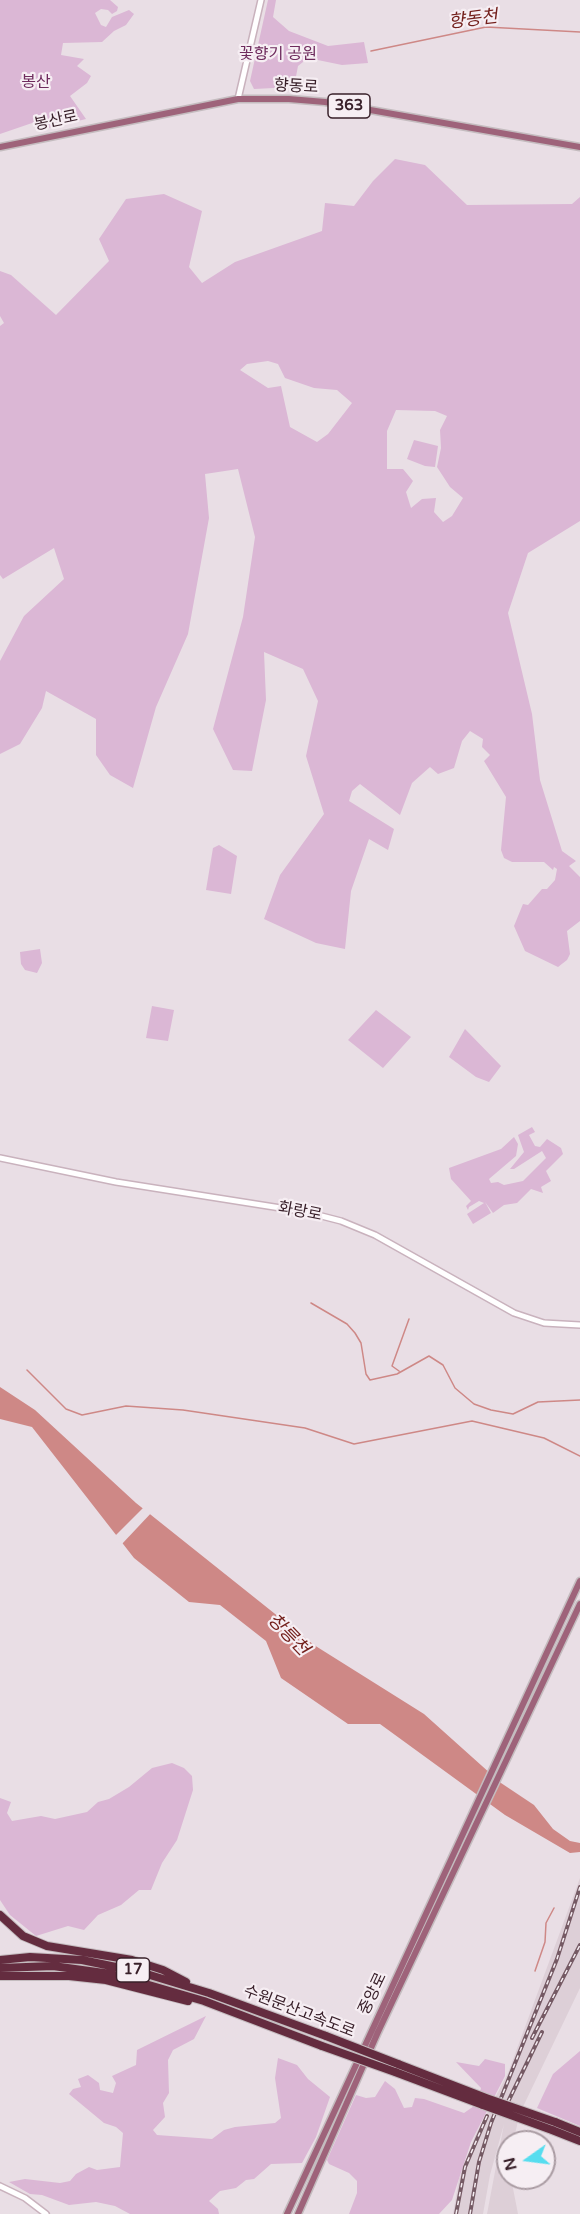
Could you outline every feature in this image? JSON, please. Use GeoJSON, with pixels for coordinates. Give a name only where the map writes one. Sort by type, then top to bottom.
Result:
{"type":"FeatureCollection","features":[{"type":"Feature","properties":{"kind":"highway"},"geometry":{"type":"LineString","coordinates":[[0,1915],[23,1936],[47,1946],[132,1960],[164,1970],[205,1991]]}},
{"type":"Feature","properties":{"kind":"highway","name":"수원문산고속도로"},"geometry":{"type":"LineString","coordinates":[[0,1960],[30,1957],[82,1960],[140,1972],[205,1991],[326,2036],[397,2068],[485,2102],[554,2126],[580,2132]]}},
{"type":"Feature","properties":{"kind":"highway","name":"수원문산고속도로"},"geometry":{"type":"LineString","coordinates":[[0,1968],[53,1966],[80,1969],[150,1984],[321,2046],[397,2068]]}},
{"type":"Feature","properties":{"kind":"highway"},"geometry":{"type":"LineString","coordinates":[[0,1976],[69,1976],[106,1980],[202,2002]]}},
{"type":"Feature","properties":{"kind":"highway","name":"수원문산고속도로"},"geometry":{"type":"LineString","coordinates":[[554,2126],[580,2141]]}},
{"type":"Feature","properties":{"kind":"main road"},"geometry":{"type":"LineString","coordinates":[[238,99],[261,0]]}},
{"type":"Feature","properties":{"kind":"main road","name":"향동로"},"geometry":{"type":"LineString","coordinates":[[117,122],[238,99],[325,102],[580,147]]}},
{"type":"Feature","properties":{"kind":"main road","name":"봉산로"},"geometry":{"type":"LineString","coordinates":[[0,147],[117,122]]}},
{"type":"Feature","properties":{"kind":"main road","name":"화랑로"},"geometry":{"type":"LineString","coordinates":[[0,1158],[116,1182],[306,1212],[341,1221],[375,1235],[514,1313],[544,1323],[580,1325]]}},
{"type":"Feature","properties":{"kind":"main road"},"geometry":{"type":"LineString","coordinates":[[472,1821],[505,1741],[580,1581]]}},
{"type":"Feature","properties":{"kind":"main road"},"geometry":{"type":"LineString","coordinates":[[472,1821],[513,1744],[579,1606]]}},
{"type":"Feature","properties":{"kind":"main road","name":"중앙로"},"geometry":{"type":"LineString","coordinates":[[287,2214],[472,1821]]}},
{"type":"Feature","properties":{"kind":"main road","name":"중앙로"},"geometry":{"type":"LineString","coordinates":[[298,2214],[472,1821]]}},
{"type":"Feature","properties":{"kind":"main road"},"geometry":{"type":"LineString","coordinates":[[0,2186],[25,2198],[46,2214]]}},
{"type":"Feature","properties":{"kind":"shaded area"},"geometry":{"type":"Polygon","coordinates":[[[580,1878],[580,1988],[520,2113],[516,2130],[503,2130],[504,2124],[502,2130],[496,2130],[496,2153],[483,2214],[453,2214],[459,2179],[475,2136],[508,2073],[580,1878]]]}},
{"type":"Feature","properties":{"kind":"shaded area"},"geometry":{"type":"Polygon","coordinates":[[[496,2166],[496,2190],[513,2190],[518,2214],[487,2214],[496,2166]]]}},
{"type":"Feature","properties":{"kind":"green space","name":"봉산"},"geometry":{"type":"Polygon","coordinates":[[[0,0],[110,0],[118,7],[117,11],[112,14],[108,10],[101,9],[95,13],[101,25],[106,27],[112,17],[129,10],[134,14],[126,25],[114,31],[102,42],[63,43],[61,55],[84,59],[77,66],[91,76],[87,83],[70,96],[86,119],[49,128],[35,122],[0,134],[0,0]]]}},
{"type":"Feature","properties":{"kind":"green space","name":"꽃향기 공원"},"geometry":{"type":"Polygon","coordinates":[[[268,0],[276,0],[273,17],[289,31],[328,46],[364,42],[368,63],[342,65],[308,58],[298,66],[294,87],[254,89],[250,81],[268,0]]]}},
{"type":"Feature","properties":{"kind":"green space"},"geometry":{"type":"Polygon","coordinates":[[[395,159],[425,165],[467,205],[572,204],[580,197],[580,521],[528,553],[508,613],[532,714],[540,780],[562,851],[576,861],[569,866],[580,877],[580,921],[567,931],[570,954],[567,960],[558,967],[525,951],[514,926],[523,904],[528,905],[542,889],[547,889],[555,880],[557,869],[554,867],[553,870],[544,862],[512,862],[504,858],[501,850],[506,797],[484,761],[490,755],[482,747],[483,739],[470,731],[462,741],[454,768],[438,774],[430,767],[412,783],[400,815],[360,784],[352,791],[349,801],[394,829],[388,850],[369,839],[351,891],[345,949],[316,943],[264,919],[280,875],[324,814],[306,756],[318,701],[303,669],[264,652],[266,700],[252,771],[233,770],[213,729],[243,617],[255,537],[238,469],[205,474],[209,518],[188,634],[156,707],[133,788],[110,775],[96,755],[96,719],[46,691],[42,708],[20,744],[0,754],[0,661],[24,616],[64,579],[54,548],[3,579],[0,575],[0,326],[4,323],[0,316],[0,271],[11,275],[56,315],[109,261],[99,239],[126,199],[164,194],[202,211],[189,267],[202,283],[235,262],[322,231],[325,203],[354,206],[373,181],[395,159]],[[268,361],[247,364],[240,370],[268,388],[281,386],[290,427],[317,442],[328,434],[352,403],[337,390],[314,388],[285,378],[278,364],[268,361]],[[396,410],[387,431],[387,469],[403,469],[413,481],[406,492],[411,508],[422,499],[436,498],[434,512],[443,522],[452,516],[463,498],[450,487],[437,467],[441,448],[440,430],[447,416],[435,411],[396,410]]]}},
{"type":"Feature","properties":{"kind":"green space"},"geometry":{"type":"Polygon","coordinates":[[[414,440],[438,446],[435,467],[407,459],[414,440]]]}},
{"type":"Feature","properties":{"kind":"green space"},"geometry":{"type":"Polygon","coordinates":[[[219,845],[237,856],[231,894],[206,890],[213,848],[219,845]]]}},
{"type":"Feature","properties":{"kind":"green space"},"geometry":{"type":"Polygon","coordinates":[[[40,949],[42,963],[37,973],[25,970],[21,964],[20,952],[40,949]]]}},
{"type":"Feature","properties":{"kind":"green space"},"geometry":{"type":"Polygon","coordinates":[[[152,1006],[174,1010],[168,1041],[146,1038],[152,1006]]]}},
{"type":"Feature","properties":{"kind":"green space"},"geometry":{"type":"Polygon","coordinates":[[[376,1010],[411,1037],[383,1068],[348,1040],[376,1010]]]}},
{"type":"Feature","properties":{"kind":"green space"},"geometry":{"type":"Polygon","coordinates":[[[465,1029],[501,1066],[489,1082],[476,1077],[449,1057],[465,1029]]]}},
{"type":"Feature","properties":{"kind":"green space"},"geometry":{"type":"Polygon","coordinates":[[[532,1127],[535,1132],[529,1135],[535,1146],[540,1147],[547,1139],[561,1148],[563,1154],[546,1171],[551,1181],[541,1187],[543,1193],[531,1189],[517,1203],[504,1205],[493,1213],[485,1202],[491,1213],[473,1224],[467,1214],[484,1203],[479,1201],[468,1210],[466,1206],[471,1201],[451,1179],[449,1168],[501,1149],[514,1137],[518,1144],[516,1156],[489,1179],[491,1183],[498,1182],[504,1185],[523,1181],[546,1158],[542,1151],[514,1169],[510,1169],[524,1152],[518,1135],[532,1127]]]}},
{"type":"Feature","properties":{"kind":"green space"},"geometry":{"type":"Polygon","coordinates":[[[172,1763],[184,1768],[192,1776],[193,1790],[177,1840],[162,1863],[151,1890],[139,1890],[121,1905],[98,1915],[84,1930],[68,1926],[36,1936],[10,1915],[0,1900],[0,1798],[11,1802],[7,1813],[12,1821],[41,1816],[55,1819],[87,1812],[98,1802],[109,1799],[129,1787],[152,1768],[172,1763]]]}},
{"type":"Feature","properties":{"kind":"green space"},"geometry":{"type":"Polygon","coordinates":[[[206,2016],[194,2039],[173,2050],[168,2060],[169,2093],[163,2103],[165,2117],[153,2130],[157,2135],[212,2139],[224,2130],[235,2127],[275,2123],[281,2118],[275,2078],[278,2058],[297,2065],[308,2079],[330,2097],[316,2137],[302,2163],[271,2164],[254,2179],[246,2180],[236,2188],[220,2191],[209,2201],[218,2209],[219,2214],[130,2214],[115,2206],[96,2202],[69,2205],[42,2195],[30,2194],[9,2182],[25,2179],[60,2183],[70,2181],[76,2174],[89,2167],[97,2170],[120,2167],[123,2133],[116,2127],[104,2123],[69,2094],[73,2089],[81,2087],[78,2079],[88,2075],[99,2083],[100,2090],[113,2093],[116,2083],[112,2076],[136,2065],[137,2050],[206,2016]]]}},
{"type":"Feature","properties":{"kind":"green space"},"geometry":{"type":"Polygon","coordinates":[[[580,2051],[580,2126],[537,2108],[553,2074],[580,2051]]]}},
{"type":"Feature","properties":{"kind":"green space"},"geometry":{"type":"Polygon","coordinates":[[[485,2059],[505,2064],[505,2076],[471,2142],[452,2200],[439,2214],[349,2214],[357,2193],[357,2181],[349,2173],[329,2164],[327,2160],[356,2095],[366,2098],[375,2097],[385,2081],[395,2089],[404,2108],[412,2107],[415,2098],[464,2113],[477,2104],[481,2088],[456,2062],[479,2066],[485,2059]]]}},
{"type":"Feature","properties":{"kind":"water","name":"창릉천"},"geometry":{"type":"Polygon","coordinates":[[[0,1387],[35,1410],[136,1503],[314,1645],[424,1714],[501,1783],[534,1805],[553,1829],[570,1841],[580,1843],[580,1852],[570,1853],[505,1815],[380,1724],[348,1724],[281,1678],[266,1641],[220,1605],[189,1602],[134,1558],[32,1427],[0,1419],[0,1387]]]}},
{"type":"Feature","properties":{"kind":"pier"},"geometry":{"type":"Polygon","coordinates":[[[145,1506],[153,1511],[121,1545],[114,1537],[145,1506]]]}},
{"type":"Feature","properties":{"kind":"waterway","name":"향동천"},"geometry":{"type":"LineString","coordinates":[[371,51],[486,27],[580,32]]}},
{"type":"Feature","properties":{"kind":"waterway"},"geometry":{"type":"LineString","coordinates":[[311,1303],[347,1324],[355,1333],[361,1343],[366,1374],[370,1380],[397,1374],[429,1356],[443,1365],[455,1388],[474,1404],[491,1410],[513,1414],[538,1402],[580,1400]]}},
{"type":"Feature","properties":{"kind":"waterway"},"geometry":{"type":"LineString","coordinates":[[399,1371],[392,1366],[409,1319]]}},
{"type":"Feature","properties":{"kind":"waterway"},"geometry":{"type":"LineString","coordinates":[[27,1370],[66,1409],[82,1415],[126,1406],[183,1410],[305,1428],[354,1444],[472,1421],[544,1438],[580,1456]]}},
{"type":"Feature","properties":{"kind":"waterway"},"geometry":{"type":"LineString","coordinates":[[535,1971],[545,1942],[546,1923],[554,1908]]}},
{"type":"Feature","properties":{"kind":"railway"},"geometry":{"type":"LineString","coordinates":[[470,2214],[479,2162],[491,2123],[557,1959],[580,1887]]}},
{"type":"Feature","properties":{"kind":"railway"},"geometry":{"type":"LineString","coordinates":[[532,2038],[580,1945]]}},
{"type":"Feature","properties":{"kind":"railway"},"geometry":{"type":"LineString","coordinates":[[504,2110],[542,2032]]}},
{"type":"Feature","properties":{"kind":"railway"},"geometry":{"type":"LineString","coordinates":[[456,2214],[465,2167],[487,2116]]}}]}
